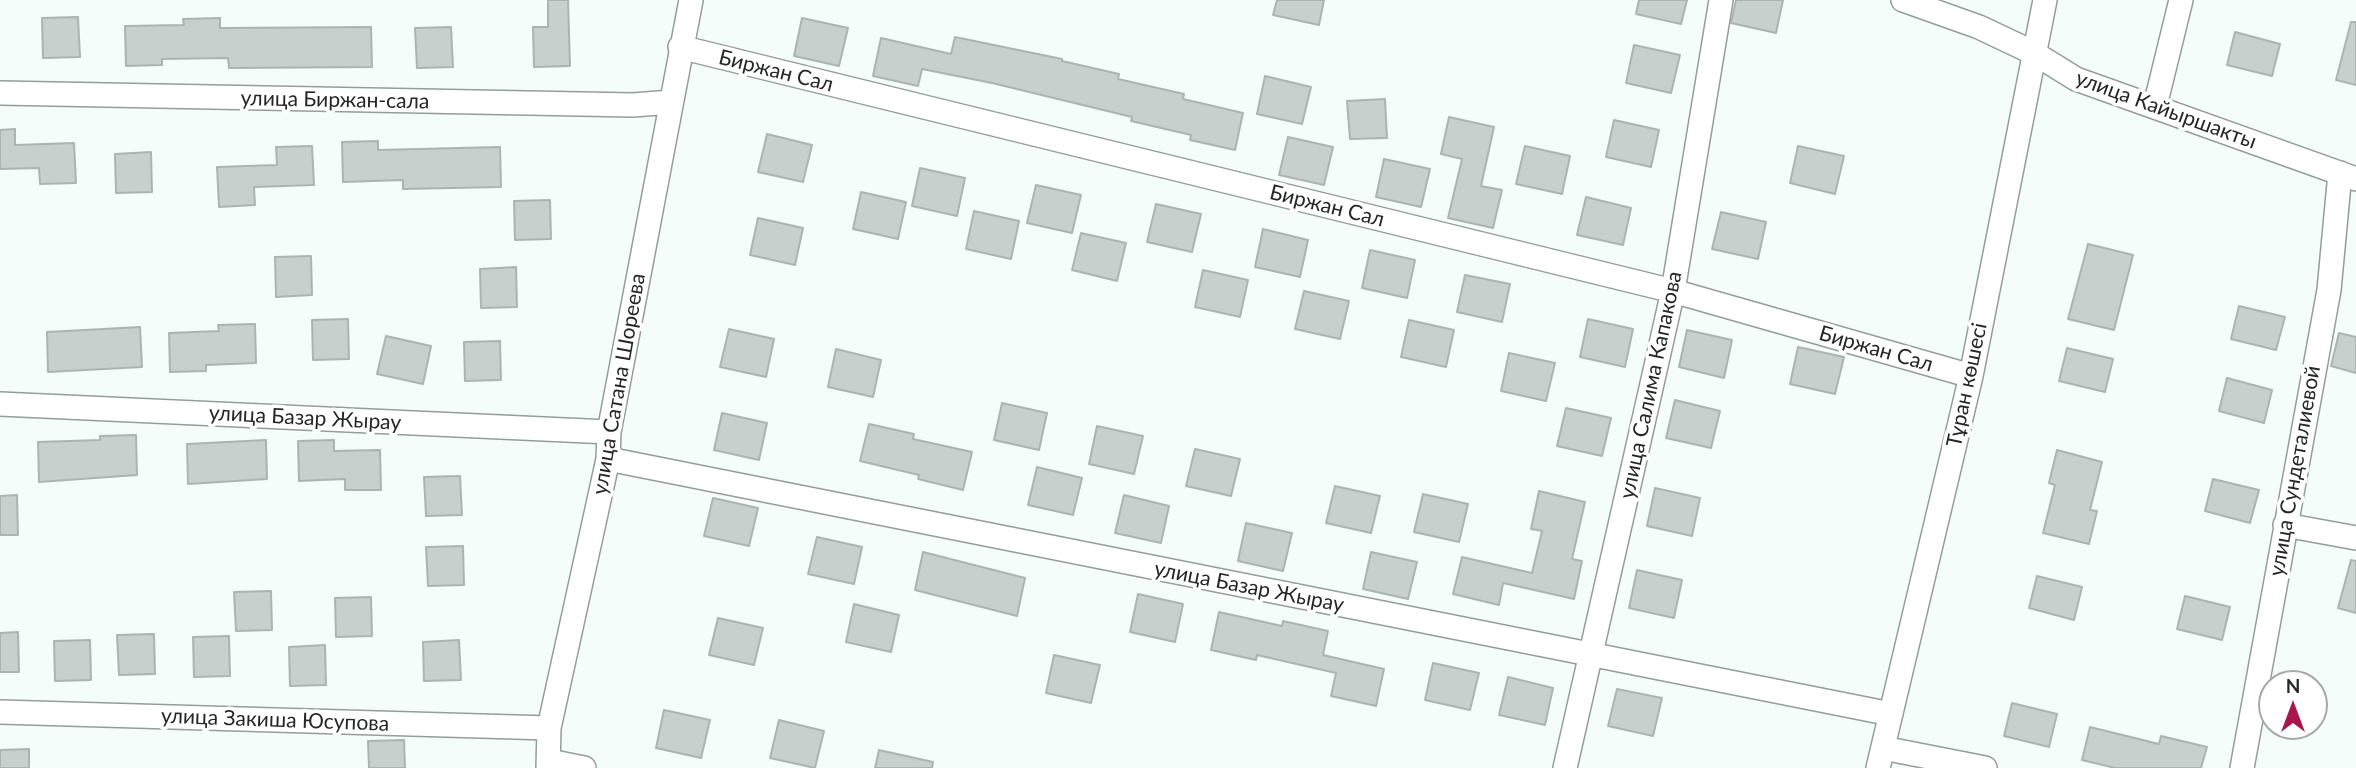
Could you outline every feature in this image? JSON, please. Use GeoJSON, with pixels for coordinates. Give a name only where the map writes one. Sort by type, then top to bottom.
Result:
{"type":"FeatureCollection","features":[{"type":"Feature","properties":{"kind":"street","name":"улица Сатана Шореева"},"geometry":{"type":"LineString","coordinates":[[549,765],[549,728],[608,459],[609,432],[691,0]]}},
{"type":"Feature","properties":{"kind":"street","name":"улица Салима Капакова"},"geometry":{"type":"LineString","coordinates":[[1565,768],[1673,291],[1721,0]]}},
{"type":"Feature","properties":{"kind":"street","name":"улица Кайыршакты"},"geometry":{"type":"LineString","coordinates":[[1903,0],[1979,27],[2034,53],[2077,79],[2348,176]]}},
{"type":"Feature","properties":{"kind":"street","name":"Тұран көшесі"},"geometry":{"type":"LineString","coordinates":[[1881,758],[1971,376],[2045,0]]}},
{"type":"Feature","properties":{"kind":"street"},"geometry":{"type":"LineString","coordinates":[[2155,106],[2181,0]]}},
{"type":"Feature","properties":{"kind":"street","name":"Биржан Сал"},"geometry":{"type":"LineString","coordinates":[[680,47],[1673,291],[1971,376]]}},
{"type":"Feature","properties":{"kind":"street","name":"улица Биржан-сала"},"geometry":{"type":"LineString","coordinates":[[0,93],[633,105],[671,102]]}},
{"type":"Feature","properties":{"kind":"street","name":"улица Сундеталиевой"},"geometry":{"type":"LineString","coordinates":[[2242,768],[2348,176]]}},
{"type":"Feature","properties":{"kind":"street","name":"улица Базар Жырау"},"geometry":{"type":"LineString","coordinates":[[0,404],[609,432]]}},
{"type":"Feature","properties":{"kind":"street","name":"улица Базар Жырау"},"geometry":{"type":"LineString","coordinates":[[608,459],[1891,715]]}},
{"type":"Feature","properties":{"kind":"street"},"geometry":{"type":"LineString","coordinates":[[2285,525],[2356,538]]}},
{"type":"Feature","properties":{"kind":"street","name":"улица Закиша Юсупова"},"geometry":{"type":"LineString","coordinates":[[0,712],[549,728]]}},
{"type":"Feature","properties":{"kind":"street"},"geometry":{"type":"LineString","coordinates":[[1881,758],[1985,768]]}},
{"type":"Feature","properties":{"kind":"street"},"geometry":{"type":"LineString","coordinates":[[549,765],[584,768]]}},
{"type":"Feature","properties":{"kind":"building"},"geometry":{"type":"Polygon","coordinates":[[[548,0],[568,0],[570,66],[534,67],[533,27],[548,27],[548,0]]]}},
{"type":"Feature","properties":{"kind":"building"},"geometry":{"type":"Polygon","coordinates":[[[1277,0],[1324,0],[1319,25],[1273,15],[1277,0]]]}},
{"type":"Feature","properties":{"kind":"building"},"geometry":{"type":"Polygon","coordinates":[[[1639,0],[1687,0],[1681,24],[1636,14],[1639,0]]]}},
{"type":"Feature","properties":{"kind":"building"},"geometry":{"type":"Polygon","coordinates":[[[1736,0],[1783,0],[1776,33],[1731,23],[1736,0]]]}},
{"type":"Feature","properties":{"kind":"building"},"geometry":{"type":"Polygon","coordinates":[[[78,17],[80,57],[43,58],[42,18],[78,17]]]}},
{"type":"Feature","properties":{"kind":"building"},"geometry":{"type":"Polygon","coordinates":[[[220,18],[220,28],[371,27],[372,67],[229,68],[228,58],[162,59],[162,65],[126,66],[125,26],[184,25],[183,19],[220,18]]]}},
{"type":"Feature","properties":{"kind":"building"},"geometry":{"type":"Polygon","coordinates":[[[802,18],[848,28],[839,66],[794,56],[802,18]]]}},
{"type":"Feature","properties":{"kind":"building"},"geometry":{"type":"Polygon","coordinates":[[[2351,22],[2356,22],[2356,85],[2336,80],[2351,22]]]}},
{"type":"Feature","properties":{"kind":"building"},"geometry":{"type":"Polygon","coordinates":[[[451,27],[453,67],[417,68],[415,28],[451,27]]]}},
{"type":"Feature","properties":{"kind":"building"},"geometry":{"type":"Polygon","coordinates":[[[2235,32],[2280,44],[2272,76],[2227,65],[2235,32]]]}},
{"type":"Feature","properties":{"kind":"building"},"geometry":{"type":"Polygon","coordinates":[[[955,37],[1119,74],[1118,79],[1184,94],[1183,99],[1243,113],[1235,150],[1190,140],[1191,135],[1131,121],[1132,117],[992,83],[922,69],[918,86],[873,76],[881,38],[951,54],[955,37]]]}},
{"type":"Feature","properties":{"kind":"building"},"geometry":{"type":"Polygon","coordinates":[[[1634,45],[1680,55],[1671,93],[1626,83],[1634,45]]]}},
{"type":"Feature","properties":{"kind":"building"},"geometry":{"type":"Polygon","coordinates":[[[1265,76],[1311,87],[1302,124],[1257,114],[1265,76]]]}},
{"type":"Feature","properties":{"kind":"building"},"geometry":{"type":"Polygon","coordinates":[[[1385,99],[1387,138],[1350,139],[1347,101],[1385,99]]]}},
{"type":"Feature","properties":{"kind":"building"},"geometry":{"type":"Polygon","coordinates":[[[1449,117],[1494,127],[1481,186],[1502,190],[1493,228],[1448,218],[1462,159],[1441,154],[1449,117]]]}},
{"type":"Feature","properties":{"kind":"building"},"geometry":{"type":"Polygon","coordinates":[[[1614,120],[1659,130],[1651,167],[1606,157],[1614,120]]]}},
{"type":"Feature","properties":{"kind":"building"},"geometry":{"type":"Polygon","coordinates":[[[15,129],[15,145],[74,143],[76,183],[40,184],[39,168],[0,169],[0,130],[15,129]]]}},
{"type":"Feature","properties":{"kind":"building"},"geometry":{"type":"Polygon","coordinates":[[[767,134],[812,145],[803,182],[758,172],[767,134]]]}},
{"type":"Feature","properties":{"kind":"building"},"geometry":{"type":"Polygon","coordinates":[[[1288,137],[1333,147],[1324,185],[1279,175],[1288,137]]]}},
{"type":"Feature","properties":{"kind":"building"},"geometry":{"type":"Polygon","coordinates":[[[378,141],[378,150],[500,147],[501,187],[403,189],[403,180],[343,182],[342,142],[378,141]]]}},
{"type":"Feature","properties":{"kind":"building"},"geometry":{"type":"Polygon","coordinates":[[[312,146],[314,185],[254,187],[255,205],[219,207],[217,167],[277,165],[276,147],[312,146]]]}},
{"type":"Feature","properties":{"kind":"building"},"geometry":{"type":"Polygon","coordinates":[[[1525,146],[1570,156],[1562,194],[1516,184],[1525,146]]]}},
{"type":"Feature","properties":{"kind":"building"},"geometry":{"type":"Polygon","coordinates":[[[1798,146],[1844,156],[1835,194],[1790,183],[1798,146]]]}},
{"type":"Feature","properties":{"kind":"building"},"geometry":{"type":"Polygon","coordinates":[[[151,152],[152,192],[116,193],[115,154],[151,152]]]}},
{"type":"Feature","properties":{"kind":"building"},"geometry":{"type":"Polygon","coordinates":[[[1384,159],[1430,169],[1421,207],[1376,197],[1384,159]]]}},
{"type":"Feature","properties":{"kind":"building"},"geometry":{"type":"Polygon","coordinates":[[[920,168],[965,178],[957,216],[912,206],[920,168]]]}},
{"type":"Feature","properties":{"kind":"building"},"geometry":{"type":"Polygon","coordinates":[[[1036,185],[1081,195],[1072,233],[1027,223],[1036,185]]]}},
{"type":"Feature","properties":{"kind":"building"},"geometry":{"type":"Polygon","coordinates":[[[861,192],[906,202],[898,239],[853,229],[861,192]]]}},
{"type":"Feature","properties":{"kind":"building"},"geometry":{"type":"Polygon","coordinates":[[[1586,197],[1631,208],[1623,245],[1577,235],[1586,197]]]}},
{"type":"Feature","properties":{"kind":"building"},"geometry":{"type":"Polygon","coordinates":[[[550,200],[551,239],[515,240],[514,201],[550,200]]]}},
{"type":"Feature","properties":{"kind":"building"},"geometry":{"type":"Polygon","coordinates":[[[1156,204],[1201,214],[1192,252],[1147,242],[1156,204]]]}},
{"type":"Feature","properties":{"kind":"building"},"geometry":{"type":"Polygon","coordinates":[[[974,211],[1019,221],[1011,259],[966,249],[974,211]]]}},
{"type":"Feature","properties":{"kind":"building"},"geometry":{"type":"Polygon","coordinates":[[[1721,212],[1766,222],[1758,259],[1712,249],[1721,212]]]}},
{"type":"Feature","properties":{"kind":"building"},"geometry":{"type":"Polygon","coordinates":[[[758,218],[803,228],[795,265],[750,255],[758,218]]]}},
{"type":"Feature","properties":{"kind":"building"},"geometry":{"type":"Polygon","coordinates":[[[1263,229],[1308,240],[1300,277],[1255,267],[1263,229]]]}},
{"type":"Feature","properties":{"kind":"building"},"geometry":{"type":"Polygon","coordinates":[[[1081,233],[1126,243],[1117,281],[1072,270],[1081,233]]]}},
{"type":"Feature","properties":{"kind":"building"},"geometry":{"type":"Polygon","coordinates":[[[2088,244],[2133,255],[2114,330],[2068,319],[2088,244]]]}},
{"type":"Feature","properties":{"kind":"building"},"geometry":{"type":"Polygon","coordinates":[[[1370,250],[1415,260],[1407,298],[1362,288],[1370,250]]]}},
{"type":"Feature","properties":{"kind":"building"},"geometry":{"type":"Polygon","coordinates":[[[311,256],[312,295],[276,297],[275,257],[311,256]]]}},
{"type":"Feature","properties":{"kind":"building"},"geometry":{"type":"Polygon","coordinates":[[[516,267],[517,307],[481,308],[480,269],[516,267]]]}},
{"type":"Feature","properties":{"kind":"building"},"geometry":{"type":"Polygon","coordinates":[[[1203,270],[1248,280],[1240,317],[1195,307],[1203,270]]]}},
{"type":"Feature","properties":{"kind":"building"},"geometry":{"type":"Polygon","coordinates":[[[1465,275],[1510,284],[1502,322],[1457,312],[1465,275]]]}},
{"type":"Feature","properties":{"kind":"building"},"geometry":{"type":"Polygon","coordinates":[[[1304,291],[1349,301],[1340,339],[1295,329],[1304,291]]]}},
{"type":"Feature","properties":{"kind":"building"},"geometry":{"type":"Polygon","coordinates":[[[2239,306],[2285,317],[2276,350],[2231,339],[2239,306]]]}},
{"type":"Feature","properties":{"kind":"building"},"geometry":{"type":"Polygon","coordinates":[[[348,319],[349,359],[313,360],[312,320],[348,319]]]}},
{"type":"Feature","properties":{"kind":"building"},"geometry":{"type":"Polygon","coordinates":[[[1588,319],[1633,329],[1625,367],[1580,357],[1588,319]]]}},
{"type":"Feature","properties":{"kind":"building"},"geometry":{"type":"Polygon","coordinates":[[[1409,320],[1454,330],[1446,367],[1401,357],[1409,320]]]}},
{"type":"Feature","properties":{"kind":"building"},"geometry":{"type":"Polygon","coordinates":[[[255,324],[256,363],[206,365],[206,371],[170,372],[169,333],[219,331],[218,325],[255,324]]]}},
{"type":"Feature","properties":{"kind":"building"},"geometry":{"type":"Polygon","coordinates":[[[140,327],[142,367],[48,372],[47,332],[140,327]]]}},
{"type":"Feature","properties":{"kind":"building"},"geometry":{"type":"Polygon","coordinates":[[[729,329],[774,339],[766,377],[720,367],[729,329]]]}},
{"type":"Feature","properties":{"kind":"building"},"geometry":{"type":"Polygon","coordinates":[[[1687,330],[1732,340],[1724,378],[1679,367],[1687,330]]]}},
{"type":"Feature","properties":{"kind":"building"},"geometry":{"type":"Polygon","coordinates":[[[2339,333],[2356,337],[2356,373],[2331,366],[2339,333]]]}},
{"type":"Feature","properties":{"kind":"building"},"geometry":{"type":"Polygon","coordinates":[[[386,336],[431,346],[423,384],[377,374],[386,336]]]}},
{"type":"Feature","properties":{"kind":"building"},"geometry":{"type":"Polygon","coordinates":[[[500,341],[501,380],[465,381],[464,342],[500,341]]]}},
{"type":"Feature","properties":{"kind":"building"},"geometry":{"type":"Polygon","coordinates":[[[1798,347],[1844,357],[1835,394],[1790,384],[1798,347]]]}},
{"type":"Feature","properties":{"kind":"building"},"geometry":{"type":"Polygon","coordinates":[[[2067,348],[2113,359],[2105,392],[2059,381],[2067,348]]]}},
{"type":"Feature","properties":{"kind":"building"},"geometry":{"type":"Polygon","coordinates":[[[836,349],[881,360],[873,397],[828,387],[836,349]]]}},
{"type":"Feature","properties":{"kind":"building"},"geometry":{"type":"Polygon","coordinates":[[[1509,353],[1555,363],[1546,401],[1501,391],[1509,353]]]}},
{"type":"Feature","properties":{"kind":"building"},"geometry":{"type":"Polygon","coordinates":[[[2227,378],[2272,390],[2264,423],[2219,411],[2227,378]]]}},
{"type":"Feature","properties":{"kind":"building"},"geometry":{"type":"Polygon","coordinates":[[[1675,400],[1720,411],[1711,448],[1666,438],[1675,400]]]}},
{"type":"Feature","properties":{"kind":"building"},"geometry":{"type":"Polygon","coordinates":[[[1002,403],[1047,413],[1039,450],[994,440],[1002,403]]]}},
{"type":"Feature","properties":{"kind":"building"},"geometry":{"type":"Polygon","coordinates":[[[1566,408],[1611,418],[1602,456],[1557,446],[1566,408]]]}},
{"type":"Feature","properties":{"kind":"building"},"geometry":{"type":"Polygon","coordinates":[[[722,413],[767,423],[759,460],[714,450],[722,413]]]}},
{"type":"Feature","properties":{"kind":"building"},"geometry":{"type":"Polygon","coordinates":[[[869,424],[914,434],[913,439],[972,452],[963,490],[918,479],[919,475],[860,461],[869,424]]]}},
{"type":"Feature","properties":{"kind":"building"},"geometry":{"type":"Polygon","coordinates":[[[1097,426],[1143,436],[1134,474],[1089,464],[1097,426]]]}},
{"type":"Feature","properties":{"kind":"building"},"geometry":{"type":"Polygon","coordinates":[[[136,435],[137,475],[39,482],[38,442],[100,440],[100,436],[136,435]]]}},
{"type":"Feature","properties":{"kind":"building"},"geometry":{"type":"Polygon","coordinates":[[[266,440],[267,479],[188,484],[187,444],[266,440]]]}},
{"type":"Feature","properties":{"kind":"building"},"geometry":{"type":"Polygon","coordinates":[[[334,440],[334,451],[380,450],[381,490],[345,490],[345,479],[299,481],[298,441],[334,440]]]}},
{"type":"Feature","properties":{"kind":"building"},"geometry":{"type":"Polygon","coordinates":[[[1195,449],[1240,459],[1231,496],[1186,486],[1195,449]]]}},
{"type":"Feature","properties":{"kind":"building"},"geometry":{"type":"Polygon","coordinates":[[[2057,450],[2102,462],[2090,510],[2097,511],[2089,544],[2043,533],[2055,485],[2049,483],[2057,450]]]}},
{"type":"Feature","properties":{"kind":"building"},"geometry":{"type":"Polygon","coordinates":[[[1037,467],[1082,478],[1073,515],[1028,505],[1037,467]]]}},
{"type":"Feature","properties":{"kind":"building"},"geometry":{"type":"Polygon","coordinates":[[[460,476],[462,515],[426,516],[424,477],[460,476]]]}},
{"type":"Feature","properties":{"kind":"building"},"geometry":{"type":"Polygon","coordinates":[[[2213,479],[2259,490],[2250,523],[2205,511],[2213,479]]]}},
{"type":"Feature","properties":{"kind":"building"},"geometry":{"type":"Polygon","coordinates":[[[1335,486],[1380,496],[1371,533],[1326,523],[1335,486]]]}},
{"type":"Feature","properties":{"kind":"building"},"geometry":{"type":"Polygon","coordinates":[[[1655,488],[1700,498],[1692,536],[1647,526],[1655,488]]]}},
{"type":"Feature","properties":{"kind":"building"},"geometry":{"type":"Polygon","coordinates":[[[1539,491],[1585,502],[1572,559],[1582,561],[1574,599],[1503,583],[1499,605],[1453,594],[1462,557],[1532,573],[1542,531],[1531,529],[1539,491]]]}},
{"type":"Feature","properties":{"kind":"building"},"geometry":{"type":"Polygon","coordinates":[[[1423,494],[1468,504],[1459,542],[1414,532],[1423,494]]]}},
{"type":"Feature","properties":{"kind":"building"},"geometry":{"type":"Polygon","coordinates":[[[17,495],[18,535],[0,535],[0,496],[17,495]]]}},
{"type":"Feature","properties":{"kind":"building"},"geometry":{"type":"Polygon","coordinates":[[[1124,495],[1169,506],[1161,543],[1115,533],[1124,495]]]}},
{"type":"Feature","properties":{"kind":"building"},"geometry":{"type":"Polygon","coordinates":[[[713,498],[758,508],[749,546],[704,536],[713,498]]]}},
{"type":"Feature","properties":{"kind":"building"},"geometry":{"type":"Polygon","coordinates":[[[1246,523],[1292,533],[1283,571],[1238,561],[1246,523]]]}},
{"type":"Feature","properties":{"kind":"building"},"geometry":{"type":"Polygon","coordinates":[[[817,537],[862,547],[854,584],[808,574],[817,537]]]}},
{"type":"Feature","properties":{"kind":"building"},"geometry":{"type":"Polygon","coordinates":[[[463,546],[464,585],[428,586],[426,547],[463,546]]]}},
{"type":"Feature","properties":{"kind":"building"},"geometry":{"type":"Polygon","coordinates":[[[923,552],[1025,578],[1017,616],[915,590],[923,552]]]}},
{"type":"Feature","properties":{"kind":"building"},"geometry":{"type":"Polygon","coordinates":[[[1371,552],[1417,562],[1408,599],[1363,589],[1371,552]]]}},
{"type":"Feature","properties":{"kind":"building"},"geometry":{"type":"Polygon","coordinates":[[[2351,560],[2356,561],[2356,613],[2338,608],[2351,560]]]}},
{"type":"Feature","properties":{"kind":"building"},"geometry":{"type":"Polygon","coordinates":[[[1637,570],[1682,580],[1674,618],[1629,608],[1637,570]]]}},
{"type":"Feature","properties":{"kind":"building"},"geometry":{"type":"Polygon","coordinates":[[[2037,576],[2082,587],[2074,620],[2029,608],[2037,576]]]}},
{"type":"Feature","properties":{"kind":"building"},"geometry":{"type":"Polygon","coordinates":[[[271,591],[272,630],[236,631],[234,592],[271,591]]]}},
{"type":"Feature","properties":{"kind":"building"},"geometry":{"type":"Polygon","coordinates":[[[1138,594],[1183,604],[1175,642],[1130,632],[1138,594]]]}},
{"type":"Feature","properties":{"kind":"building"},"geometry":{"type":"Polygon","coordinates":[[[2185,596],[2230,607],[2222,640],[2177,629],[2185,596]]]}},
{"type":"Feature","properties":{"kind":"building"},"geometry":{"type":"Polygon","coordinates":[[[371,597],[372,636],[336,637],[335,598],[371,597]]]}},
{"type":"Feature","properties":{"kind":"building"},"geometry":{"type":"Polygon","coordinates":[[[854,604],[899,615],[891,652],[846,642],[854,604]]]}},
{"type":"Feature","properties":{"kind":"building"},"geometry":{"type":"Polygon","coordinates":[[[1219,612],[1282,626],[1283,621],[1328,631],[1323,655],[1384,669],[1376,706],[1331,696],[1336,673],[1257,655],[1256,660],[1211,650],[1219,612]]]}},
{"type":"Feature","properties":{"kind":"building"},"geometry":{"type":"Polygon","coordinates":[[[718,618],[763,628],[754,665],[709,655],[718,618]]]}},
{"type":"Feature","properties":{"kind":"building"},"geometry":{"type":"Polygon","coordinates":[[[18,632],[19,672],[0,672],[0,633],[18,632]]]}},
{"type":"Feature","properties":{"kind":"building"},"geometry":{"type":"Polygon","coordinates":[[[154,634],[155,674],[119,675],[117,635],[154,634]]]}},
{"type":"Feature","properties":{"kind":"building"},"geometry":{"type":"Polygon","coordinates":[[[229,636],[230,676],[194,677],[193,637],[229,636]]]}},
{"type":"Feature","properties":{"kind":"building"},"geometry":{"type":"Polygon","coordinates":[[[90,640],[91,680],[55,681],[54,641],[90,640]]]}},
{"type":"Feature","properties":{"kind":"building"},"geometry":{"type":"Polygon","coordinates":[[[459,640],[461,680],[424,681],[423,642],[459,640]]]}},
{"type":"Feature","properties":{"kind":"building"},"geometry":{"type":"Polygon","coordinates":[[[325,645],[326,685],[290,686],[289,647],[325,645]]]}},
{"type":"Feature","properties":{"kind":"building"},"geometry":{"type":"Polygon","coordinates":[[[1054,655],[1100,665],[1091,703],[1046,693],[1054,655]]]}},
{"type":"Feature","properties":{"kind":"building"},"geometry":{"type":"Polygon","coordinates":[[[1433,663],[1479,673],[1470,710],[1425,700],[1433,663]]]}},
{"type":"Feature","properties":{"kind":"building"},"geometry":{"type":"Polygon","coordinates":[[[1508,677],[1553,688],[1545,725],[1499,715],[1508,677]]]}},
{"type":"Feature","properties":{"kind":"building"},"geometry":{"type":"Polygon","coordinates":[[[1617,689],[1662,698],[1653,736],[1608,726],[1617,689]]]}},
{"type":"Feature","properties":{"kind":"building"},"geometry":{"type":"Polygon","coordinates":[[[2012,703],[2057,714],[2049,747],[2004,736],[2012,703]]]}},
{"type":"Feature","properties":{"kind":"building"},"geometry":{"type":"Polygon","coordinates":[[[664,710],[710,720],[701,758],[656,748],[664,710]]]}},
{"type":"Feature","properties":{"kind":"building"},"geometry":{"type":"Polygon","coordinates":[[[779,720],[824,731],[815,768],[770,758],[779,720]]]}},
{"type":"Feature","properties":{"kind":"building"},"geometry":{"type":"Polygon","coordinates":[[[2090,727],[2159,744],[2161,736],[2207,747],[2201,768],[2115,768],[2082,760],[2090,727]]]}},
{"type":"Feature","properties":{"kind":"building"},"geometry":{"type":"Polygon","coordinates":[[[404,740],[405,768],[369,768],[368,741],[404,740]]]}},
{"type":"Feature","properties":{"kind":"building"},"geometry":{"type":"Polygon","coordinates":[[[29,749],[29,768],[0,768],[0,750],[29,749]]]}},
{"type":"Feature","properties":{"kind":"building"},"geometry":{"type":"Polygon","coordinates":[[[879,750],[933,762],[932,768],[875,768],[879,750]]]}}]}
